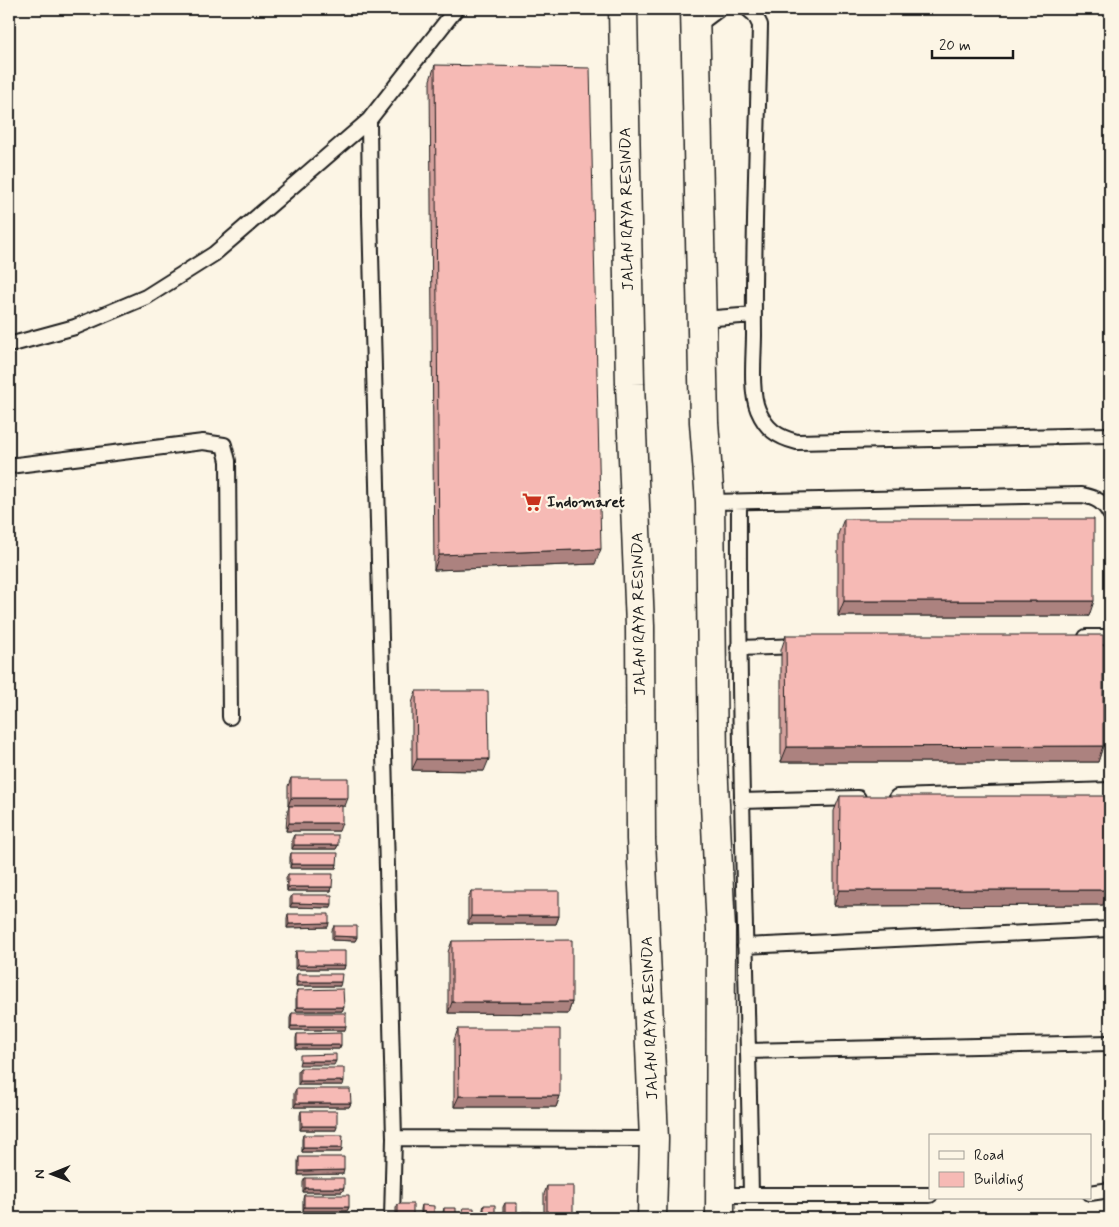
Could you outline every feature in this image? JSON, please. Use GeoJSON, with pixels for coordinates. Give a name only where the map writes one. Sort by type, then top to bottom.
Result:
{"type":"FeatureCollection","features":[{"type":"Feature","properties":{"kind":"street","name":"JALAN RAYA RESINDA"},"geometry":{"type":"LineString","coordinates":[[623,9],[630,384],[640,626],[641,839],[654,1139],[652,1218]]}},
{"type":"Feature","properties":{"kind":"street"},"geometry":{"type":"LineString","coordinates":[[695,18],[704,422],[710,502],[713,762],[721,930],[720,1207]]}},
{"type":"Feature","properties":{"kind":"lane"},"geometry":{"type":"LineString","coordinates":[[9,345],[76,327],[146,297],[214,254],[369,120],[456,9]]}},
{"type":"Feature","properties":{"kind":"lane"},"geometry":{"type":"LineString","coordinates":[[695,18],[719,9]]}},
{"type":"Feature","properties":{"kind":"lane"},"geometry":{"type":"LineString","coordinates":[[748,9],[755,15],[760,26],[754,316],[755,400],[763,420],[772,432],[783,439],[797,442],[1110,435]]}},
{"type":"Feature","properties":{"kind":"lane"},"geometry":{"type":"LineString","coordinates":[[369,120],[394,1138],[392,1218]]}},
{"type":"Feature","properties":{"kind":"lane"},"geometry":{"type":"LineString","coordinates":[[702,319],[754,316]]}},
{"type":"Feature","properties":{"kind":"lane"},"geometry":{"type":"LineString","coordinates":[[9,466],[203,442],[224,445],[228,461],[230,716]]}},
{"type":"Feature","properties":{"kind":"lane"},"geometry":{"type":"LineString","coordinates":[[710,502],[739,503],[1082,495],[1095,497],[1106,505],[1110,514]]}},
{"type":"Feature","properties":{"kind":"lane"},"geometry":{"type":"LineString","coordinates":[[739,503],[738,648],[751,1195]]}},
{"type":"Feature","properties":{"kind":"lane"},"geometry":{"type":"LineString","coordinates":[[1071,638],[1110,637]]}},
{"type":"Feature","properties":{"kind":"lane"},"geometry":{"type":"LineString","coordinates":[[738,648],[817,646]]}},
{"type":"Feature","properties":{"kind":"lane"},"geometry":{"type":"LineString","coordinates":[[741,801],[1110,790]]}},
{"type":"Feature","properties":{"kind":"lane"},"geometry":{"type":"LineString","coordinates":[[745,946],[1110,929]]}},
{"type":"Feature","properties":{"kind":"lane"},"geometry":{"type":"LineString","coordinates":[[748,1051],[1110,1043]]}},
{"type":"Feature","properties":{"kind":"lane"},"geometry":{"type":"LineString","coordinates":[[394,1138],[654,1139]]}},
{"type":"Feature","properties":{"kind":"lane"},"geometry":{"type":"LineString","coordinates":[[1092,1193],[1110,1190]]}},
{"type":"Feature","properties":{"kind":"lane"},"geometry":{"type":"LineString","coordinates":[[720,1207],[751,1195],[929,1195]]}},
{"type":"Feature","properties":{"kind":"building"},"geometry":{"type":"Polygon","coordinates":[[[435,65],[590,68],[601,549],[439,555],[435,65]]]}},
{"type":"Feature","properties":{"kind":"building"},"geometry":{"type":"Polygon","coordinates":[[[844,519],[1094,519],[1094,601],[844,601],[844,519]]]}},
{"type":"Feature","properties":{"kind":"building"},"geometry":{"type":"Polygon","coordinates":[[[786,635],[1103,635],[1103,746],[787,747],[786,635]]]}},
{"type":"Feature","properties":{"kind":"building"},"geometry":{"type":"Polygon","coordinates":[[[416,691],[488,691],[489,759],[417,759],[416,691]]]}},
{"type":"Feature","properties":{"kind":"building"},"geometry":{"type":"Polygon","coordinates":[[[291,778],[348,778],[348,798],[291,798],[291,778]]]}},
{"type":"Feature","properties":{"kind":"building"},"geometry":{"type":"Polygon","coordinates":[[[840,796],[1108,796],[1109,890],[839,890],[840,796]]]}},
{"type":"Feature","properties":{"kind":"building"},"geometry":{"type":"Polygon","coordinates":[[[289,806],[342,806],[342,823],[289,823],[289,806]]]}},
{"type":"Feature","properties":{"kind":"building"},"geometry":{"type":"Polygon","coordinates":[[[294,835],[338,835],[338,845],[294,845],[294,835]]]}},
{"type":"Feature","properties":{"kind":"building"},"geometry":{"type":"Polygon","coordinates":[[[291,853],[338,853],[337,864],[291,864],[291,853]]]}},
{"type":"Feature","properties":{"kind":"building"},"geometry":{"type":"Polygon","coordinates":[[[288,874],[333,874],[332,887],[288,887],[288,874]]]}},
{"type":"Feature","properties":{"kind":"building"},"geometry":{"type":"Polygon","coordinates":[[[471,891],[559,891],[559,916],[471,916],[471,891]]]}},
{"type":"Feature","properties":{"kind":"building"},"geometry":{"type":"Polygon","coordinates":[[[292,895],[332,895],[332,904],[292,903],[292,895]]]}},
{"type":"Feature","properties":{"kind":"building"},"geometry":{"type":"Polygon","coordinates":[[[288,914],[329,914],[329,923],[289,924],[288,914]]]}},
{"type":"Feature","properties":{"kind":"building"},"geometry":{"type":"Polygon","coordinates":[[[334,926],[357,926],[357,937],[334,936],[334,926]]]}},
{"type":"Feature","properties":{"kind":"building"},"geometry":{"type":"Polygon","coordinates":[[[572,940],[572,1002],[452,1002],[452,941],[572,940]]]}},
{"type":"Feature","properties":{"kind":"building"},"geometry":{"type":"Polygon","coordinates":[[[296,951],[345,951],[345,965],[297,965],[296,951]]]}},
{"type":"Feature","properties":{"kind":"building"},"geometry":{"type":"Polygon","coordinates":[[[297,974],[342,974],[341,982],[297,982],[297,974]]]}},
{"type":"Feature","properties":{"kind":"building"},"geometry":{"type":"Polygon","coordinates":[[[343,989],[344,1007],[297,1007],[297,990],[343,989]]]}},
{"type":"Feature","properties":{"kind":"building"},"geometry":{"type":"Polygon","coordinates":[[[292,1013],[346,1013],[346,1026],[291,1026],[292,1013]]]}},
{"type":"Feature","properties":{"kind":"building"},"geometry":{"type":"Polygon","coordinates":[[[458,1029],[560,1029],[560,1096],[459,1096],[458,1029]]]}},
{"type":"Feature","properties":{"kind":"building"},"geometry":{"type":"Polygon","coordinates":[[[341,1033],[341,1045],[297,1045],[297,1034],[341,1033]]]}},
{"type":"Feature","properties":{"kind":"building"},"geometry":{"type":"Polygon","coordinates":[[[336,1054],[336,1061],[300,1061],[300,1055],[336,1054]]]}},
{"type":"Feature","properties":{"kind":"building"},"geometry":{"type":"Polygon","coordinates":[[[300,1068],[344,1068],[344,1081],[300,1081],[300,1068]]]}},
{"type":"Feature","properties":{"kind":"building"},"geometry":{"type":"Polygon","coordinates":[[[296,1089],[350,1089],[351,1103],[296,1103],[296,1089]]]}},
{"type":"Feature","properties":{"kind":"building"},"geometry":{"type":"Polygon","coordinates":[[[301,1111],[337,1111],[337,1126],[302,1126],[301,1111]]]}},
{"type":"Feature","properties":{"kind":"building"},"geometry":{"type":"Polygon","coordinates":[[[303,1135],[343,1135],[342,1148],[303,1148],[303,1135]]]}},
{"type":"Feature","properties":{"kind":"building"},"geometry":{"type":"Polygon","coordinates":[[[299,1157],[344,1157],[344,1170],[299,1171],[299,1157]]]}},
{"type":"Feature","properties":{"kind":"building"},"geometry":{"type":"Polygon","coordinates":[[[305,1178],[344,1178],[344,1188],[305,1188],[305,1178]]]}},
{"type":"Feature","properties":{"kind":"building"},"geometry":{"type":"Polygon","coordinates":[[[547,1186],[573,1186],[573,1218],[547,1218],[547,1186]]]}},
{"type":"Feature","properties":{"kind":"building"},"geometry":{"type":"Polygon","coordinates":[[[304,1195],[349,1195],[349,1207],[304,1207],[304,1195]]]}},
{"type":"Feature","properties":{"kind":"building"},"geometry":{"type":"Polygon","coordinates":[[[505,1203],[517,1203],[517,1218],[505,1218],[505,1203]]]}},
{"type":"Feature","properties":{"kind":"building"},"geometry":{"type":"Polygon","coordinates":[[[398,1204],[413,1204],[413,1218],[398,1218],[398,1204]]]}},
{"type":"Feature","properties":{"kind":"building"},"geometry":{"type":"Polygon","coordinates":[[[422,1205],[434,1206],[434,1218],[422,1218],[422,1205]]]}},
{"type":"Feature","properties":{"kind":"building"},"geometry":{"type":"Polygon","coordinates":[[[484,1205],[495,1205],[495,1218],[484,1218],[484,1205]]]}},
{"type":"Feature","properties":{"kind":"building"},"geometry":{"type":"Polygon","coordinates":[[[444,1208],[456,1208],[456,1218],[444,1218],[444,1208]]]}},
{"type":"Feature","properties":{"kind":"building"},"geometry":{"type":"Polygon","coordinates":[[[463,1208],[474,1208],[474,1218],[463,1218],[463,1208]]]}},
{"type":"Feature","properties":{"kind":"building"},"geometry":{"type":"Polygon","coordinates":[[[522,1212],[531,1212],[531,1218],[522,1218],[522,1212]]]}},
{"type":"Feature","properties":{"kind":"building"},"geometry":{"type":"Polygon","coordinates":[[[350,1217],[350,1218],[301,1218],[350,1217]]]}},
{"type":"Feature","properties":{"kind":"place","name":"Indomaret"},"geometry":{"type":"Point","coordinates":[532,502]}}]}
